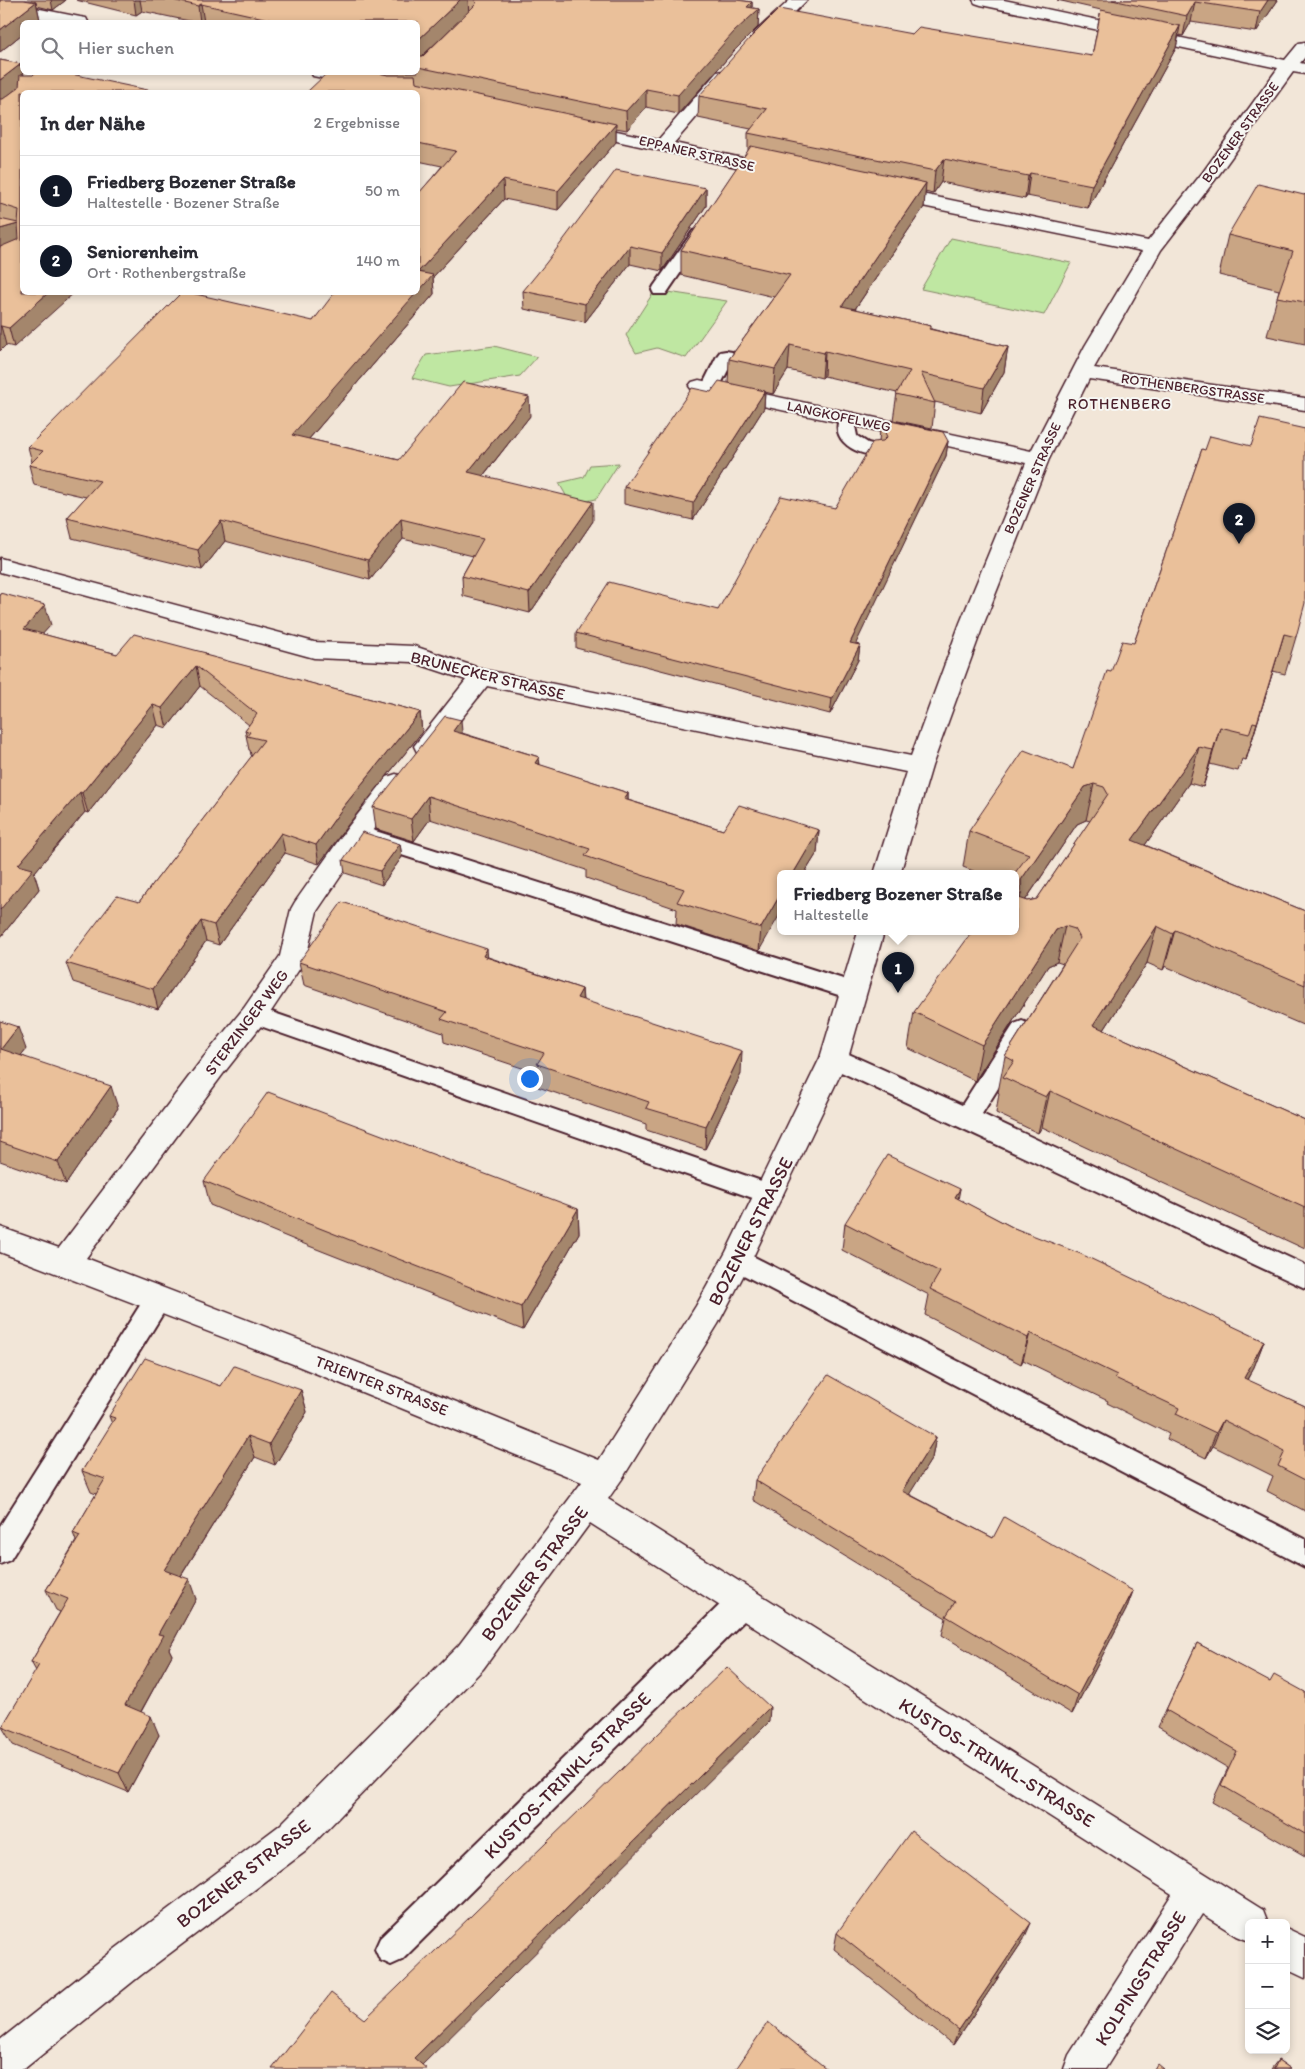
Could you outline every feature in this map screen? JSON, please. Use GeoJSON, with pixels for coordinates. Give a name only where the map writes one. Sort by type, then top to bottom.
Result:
{"type":"FeatureCollection","features":[{"type":"Feature","properties":{"kind":"street"},"geometry":{"type":"LineString","coordinates":[[28,12],[44,0]]}},
{"type":"Feature","properties":{"kind":"street"},"geometry":{"type":"LineString","coordinates":[[748,49],[799,0]]}},
{"type":"Feature","properties":{"kind":"street"},"geometry":{"type":"LineString","coordinates":[[981,0],[1006,2],[1297,67]]}},
{"type":"Feature","properties":{"kind":"street"},"geometry":{"type":"LineString","coordinates":[[0,6],[70,20]]}},
{"type":"Feature","properties":{"kind":"street","name":"BOZENER STRASSE"},"geometry":{"type":"LineString","coordinates":[[891,870],[920,766],[972,623],[1038,458],[1095,346],[1153,248],[1297,67],[1305,47]]}},
{"type":"Feature","properties":{"kind":"street"},"geometry":{"type":"LineString","coordinates":[[663,145],[733,64]]}},
{"type":"Feature","properties":{"kind":"street"},"geometry":{"type":"LineString","coordinates":[[333,75],[404,90]]}},
{"type":"Feature","properties":{"kind":"street","name":"EPPANER STRASSE"},"geometry":{"type":"LineString","coordinates":[[560,124],[793,174]]}},
{"type":"Feature","properties":{"kind":"street"},"geometry":{"type":"LineString","coordinates":[[871,190],[1153,248]]}},
{"type":"Feature","properties":{"kind":"street","name":"ROTHENBERGSTRASSE"},"geometry":{"type":"LineString","coordinates":[[1082,372],[1305,404]]}},
{"type":"Feature","properties":{"kind":"street","name":"LANGKOFELWEG"},"geometry":{"type":"LineString","coordinates":[[705,387],[1038,458]]}},
{"type":"Feature","properties":{"kind":"street","name":"BRUNECKER STRASSE"},"geometry":{"type":"LineString","coordinates":[[0,565],[314,650],[414,654],[481,676],[920,766]]}},
{"type":"Feature","properties":{"kind":"street","name":"STERZINGER WEG"},"geometry":{"type":"LineString","coordinates":[[65,1263],[207,1073],[254,1015],[293,958],[304,909],[357,833],[481,676]]}},
{"type":"Feature","properties":{"kind":"street","name":"BOZENER STRASSE"},"geometry":{"type":"LineString","coordinates":[[0,2064],[128,1962],[293,1838],[471,1657],[595,1490],[707,1315],[738,1259],[834,1058],[869,935]]}},
{"type":"Feature","properties":{"kind":"street","name":"TRIENTER STRASSE"},"geometry":{"type":"LineString","coordinates":[[0,1239],[247,1332],[456,1414],[595,1490]]}},
{"type":"Feature","properties":{"kind":"street","name":"KUSTOS-TRINKL-STRASSE"},"geometry":{"type":"LineString","coordinates":[[595,1490],[743,1602],[1245,1920]]}},
{"type":"Feature","properties":{"kind":"street","name":"KOLPINGSTRASSE"},"geometry":{"type":"LineString","coordinates":[[1083,2069],[1197,1888]]}},
{"type":"Feature","properties":{"kind":"street"},"geometry":{"type":"LineString","coordinates":[[1290,1950],[1305,1959]]}},
{"type":"Feature","properties":{"kind":"lane"},"geometry":{"type":"LineString","coordinates":[[734,179],[744,164]]}},
{"type":"Feature","properties":{"kind":"lane"},"geometry":{"type":"LineString","coordinates":[[660,290],[710,219]]}},
{"type":"Feature","properties":{"kind":"lane"},"geometry":{"type":"LineString","coordinates":[[705,387],[726,356]]}},
{"type":"Feature","properties":{"kind":"lane"},"geometry":{"type":"LineString","coordinates":[[848,418],[845,426],[846,434],[853,442],[864,448],[875,450]]}},
{"type":"Feature","properties":{"kind":"lane"},"geometry":{"type":"LineString","coordinates":[[357,833],[854,991]]}},
{"type":"Feature","properties":{"kind":"lane"},"geometry":{"type":"LineString","coordinates":[[967,1118],[1033,1013]]}},
{"type":"Feature","properties":{"kind":"lane"},"geometry":{"type":"LineString","coordinates":[[254,1015],[770,1194]]}},
{"type":"Feature","properties":{"kind":"lane"},"geometry":{"type":"LineString","coordinates":[[834,1058],[967,1118],[1305,1277]]}},
{"type":"Feature","properties":{"kind":"lane"},"geometry":{"type":"LineString","coordinates":[[738,1259],[1305,1554]]}},
{"type":"Feature","properties":{"kind":"lane"},"geometry":{"type":"LineString","coordinates":[[0,1551],[158,1299]]}},
{"type":"Feature","properties":{"kind":"lane","name":"KUSTOS-TRINKL-STRASSE"},"geometry":{"type":"LineString","coordinates":[[391,1948],[743,1602]]}},
{"type":"Feature","properties":{"kind":"green space"},"geometry":{"type":"Polygon","coordinates":[[[951,238],[1071,263],[1044,315],[921,289],[951,238]]]}},
{"type":"Feature","properties":{"kind":"green space"},"geometry":{"type":"Polygon","coordinates":[[[655,290],[727,301],[686,358],[657,348],[636,353],[626,335],[655,290]]]}},
{"type":"Feature","properties":{"kind":"green space"},"geometry":{"type":"Polygon","coordinates":[[[494,346],[537,357],[520,376],[449,387],[412,378],[426,355],[494,346]]]}},
{"type":"Feature","properties":{"kind":"green space"},"geometry":{"type":"Polygon","coordinates":[[[619,463],[596,499],[582,502],[568,499],[559,483],[584,477],[590,465],[619,463]]]}},
{"type":"Feature","properties":{"kind":"building"},"geometry":{"type":"Polygon","coordinates":[[[0,0],[24,0],[36,2],[0,30],[0,0]]]}},
{"type":"Feature","properties":{"kind":"building"},"geometry":{"type":"Polygon","coordinates":[[[172,0],[460,0],[420,38],[420,20],[273,20],[201,4],[198,6],[172,0]]]}},
{"type":"Feature","properties":{"kind":"building"},"geometry":{"type":"Polygon","coordinates":[[[475,0],[737,0],[752,2],[747,7],[759,9],[734,32],[678,95],[646,89],[626,111],[420,67],[420,56],[423,56],[476,4],[475,0]]]}},
{"type":"Feature","properties":{"kind":"building"},"geometry":{"type":"Polygon","coordinates":[[[1112,0],[1268,0],[1260,12],[1195,2],[1187,16],[1112,0]]]}},
{"type":"Feature","properties":{"kind":"building"},"geometry":{"type":"Polygon","coordinates":[[[779,9],[912,34],[919,27],[1092,56],[1101,10],[1180,26],[1092,185],[1030,173],[1028,176],[944,159],[935,171],[748,133],[767,109],[699,96],[749,39],[779,9]]]}},
{"type":"Feature","properties":{"kind":"building"},"geometry":{"type":"Polygon","coordinates":[[[0,60],[20,64],[20,65],[0,80],[0,60]]]}},
{"type":"Feature","properties":{"kind":"building"},"geometry":{"type":"Polygon","coordinates":[[[20,75],[76,75],[148,90],[20,90],[20,295],[46,295],[9,328],[0,326],[0,247],[19,239],[18,224],[0,229],[0,219],[18,223],[19,210],[0,204],[0,99],[3,99],[19,87],[20,75]]]}},
{"type":"Feature","properties":{"kind":"building"},"geometry":{"type":"Polygon","coordinates":[[[325,75],[415,75],[416,82],[616,124],[558,191],[503,180],[420,270],[420,192],[456,151],[420,143],[420,90],[309,90],[325,75]]]}},
{"type":"Feature","properties":{"kind":"building"},"geometry":{"type":"Polygon","coordinates":[[[751,146],[926,183],[842,306],[931,326],[929,329],[1008,347],[984,388],[921,373],[935,403],[896,394],[910,371],[825,351],[824,353],[790,345],[775,369],[729,359],[790,275],[681,250],[751,146]]]}},
{"type":"Feature","properties":{"kind":"building"},"geometry":{"type":"Polygon","coordinates":[[[616,170],[706,188],[662,253],[630,246],[585,304],[523,291],[546,263],[616,170]]]}},
{"type":"Feature","properties":{"kind":"building"},"geometry":{"type":"Polygon","coordinates":[[[1258,184],[1305,194],[1305,302],[1277,297],[1293,251],[1228,235],[1258,184]]]}},
{"type":"Feature","properties":{"kind":"building"},"geometry":{"type":"Polygon","coordinates":[[[420,272],[433,275],[420,290],[420,272]]]}},
{"type":"Feature","properties":{"kind":"building"},"geometry":{"type":"Polygon","coordinates":[[[179,295],[200,295],[313,321],[333,295],[414,295],[292,435],[399,460],[463,382],[529,397],[468,472],[593,502],[529,593],[462,576],[483,539],[401,519],[368,560],[221,521],[198,550],[67,518],[100,481],[29,465],[43,451],[28,447],[179,295]]]}},
{"type":"Feature","properties":{"kind":"building"},"geometry":{"type":"Polygon","coordinates":[[[719,381],[765,391],[693,503],[624,487],[692,388],[711,392],[719,381]]]}},
{"type":"Feature","properties":{"kind":"building"},"geometry":{"type":"Polygon","coordinates":[[[1260,419],[1305,429],[1305,603],[1296,637],[1284,634],[1257,723],[1253,722],[1249,734],[1220,727],[1213,750],[1199,747],[1132,840],[1305,911],[1305,985],[1175,930],[1173,934],[1157,926],[1093,1025],[1305,1120],[1305,1208],[1050,1091],[1046,1097],[1003,1077],[1014,1061],[1005,1056],[1080,938],[1075,929],[1065,926],[1056,930],[982,1045],[914,1012],[970,935],[1019,935],[1019,898],[1028,901],[1037,899],[1108,794],[1104,787],[1094,784],[1085,787],[1021,880],[1021,894],[1019,894],[1019,870],[1017,870],[1029,854],[969,831],[1024,750],[1073,769],[1107,671],[1111,672],[1122,641],[1134,643],[1202,449],[1205,450],[1210,436],[1251,446],[1260,419]]]}},
{"type":"Feature","properties":{"kind":"building"},"geometry":{"type":"Polygon","coordinates":[[[886,420],[943,432],[948,441],[850,643],[860,645],[832,699],[576,633],[609,582],[718,610],[781,496],[835,508],[873,442],[883,441],[887,437],[884,430],[880,429],[886,420]]]}},
{"type":"Feature","properties":{"kind":"building"},"geometry":{"type":"Polygon","coordinates":[[[0,593],[45,605],[24,629],[117,654],[134,634],[206,653],[205,655],[420,712],[344,806],[316,845],[281,833],[214,925],[201,921],[153,989],[66,963],[117,896],[139,902],[264,740],[247,736],[250,732],[245,730],[257,714],[196,666],[162,708],[153,705],[82,793],[80,792],[18,865],[33,869],[0,910],[0,593]]]}},
{"type":"Feature","properties":{"kind":"building"},"geometry":{"type":"Polygon","coordinates":[[[445,716],[461,720],[453,731],[539,757],[535,763],[628,793],[624,799],[723,830],[739,805],[819,830],[795,870],[777,870],[777,900],[761,928],[677,902],[684,889],[585,856],[590,849],[428,796],[411,819],[373,807],[445,716]]]}},
{"type":"Feature","properties":{"kind":"building"},"geometry":{"type":"Polygon","coordinates":[[[362,832],[400,844],[380,871],[343,860],[362,832]]]}},
{"type":"Feature","properties":{"kind":"building"},"geometry":{"type":"Polygon","coordinates":[[[342,902],[487,949],[483,956],[582,989],[577,998],[742,1051],[706,1126],[646,1108],[649,1102],[537,1064],[544,1053],[441,1019],[447,1012],[299,962],[342,902]]]}},
{"type":"Feature","properties":{"kind":"building"},"geometry":{"type":"Polygon","coordinates":[[[0,1021],[18,1027],[1,1049],[111,1086],[58,1162],[0,1142],[0,1021]]]}},
{"type":"Feature","properties":{"kind":"building"},"geometry":{"type":"Polygon","coordinates":[[[268,1092],[578,1209],[521,1307],[204,1181],[268,1092]]]}},
{"type":"Feature","properties":{"kind":"building"},"geometry":{"type":"Polygon","coordinates":[[[887,1155],[960,1189],[955,1197],[1014,1228],[1081,1254],[1264,1341],[1244,1378],[1305,1406],[1305,1480],[1278,1466],[1285,1451],[1223,1420],[1216,1433],[1176,1414],[1179,1408],[1115,1378],[1117,1375],[1030,1333],[1028,1338],[930,1289],[940,1272],[845,1223],[887,1155]]]}},
{"type":"Feature","properties":{"kind":"building"},"geometry":{"type":"Polygon","coordinates":[[[145,1358],[221,1386],[234,1366],[301,1390],[269,1444],[248,1436],[164,1570],[189,1579],[158,1634],[164,1635],[125,1705],[151,1716],[119,1773],[2,1727],[39,1665],[31,1662],[68,1599],[46,1590],[80,1536],[73,1533],[105,1479],[82,1471],[115,1418],[109,1416],[145,1358]]]}},
{"type":"Feature","properties":{"kind":"building"},"geometry":{"type":"Polygon","coordinates":[[[828,1375],[936,1437],[902,1491],[993,1538],[1004,1517],[1133,1591],[1078,1695],[946,1616],[955,1602],[755,1480],[828,1375]]]}},
{"type":"Feature","properties":{"kind":"building"},"geometry":{"type":"Polygon","coordinates":[[[1197,1643],[1270,1682],[1274,1675],[1305,1692],[1305,1834],[1221,1785],[1237,1751],[1166,1710],[1197,1643]]]}},
{"type":"Feature","properties":{"kind":"building"},"geometry":{"type":"Polygon","coordinates":[[[727,1667],[770,1707],[414,2058],[427,2069],[272,2069],[331,1993],[365,2019],[727,1667]]]}},
{"type":"Feature","properties":{"kind":"building"},"geometry":{"type":"Polygon","coordinates":[[[911,1831],[1031,1923],[959,2030],[837,1933],[911,1831]]]}},
{"type":"Feature","properties":{"kind":"building"},"geometry":{"type":"Polygon","coordinates":[[[768,2022],[827,2069],[736,2069],[768,2022]]]}},
{"type":"Feature","properties":{"kind":"building"},"geometry":{"type":"Polygon","coordinates":[[[1278,2060],[1291,2069],[1274,2069],[1278,2060]]]}},
{"type":"Feature","properties":{"kind":"building"},"geometry":{"type":"Polygon","coordinates":[[[1157,2064],[1163,2069],[1154,2069],[1157,2064]]]}},
{"type":"Feature","properties":{"kind":"place","name":"Seniorenheim"},"geometry":{"type":"Point","coordinates":[1239,544]}},
{"type":"Feature","properties":{"kind":"place","name":"Friedberg Bozener Straße"},"geometry":{"type":"Point","coordinates":[898,993]}},
{"type":"Feature","properties":{"kind":"district","name":"ROTHENBERG"},"geometry":{"type":"Point","coordinates":[1120,404]}}]}
